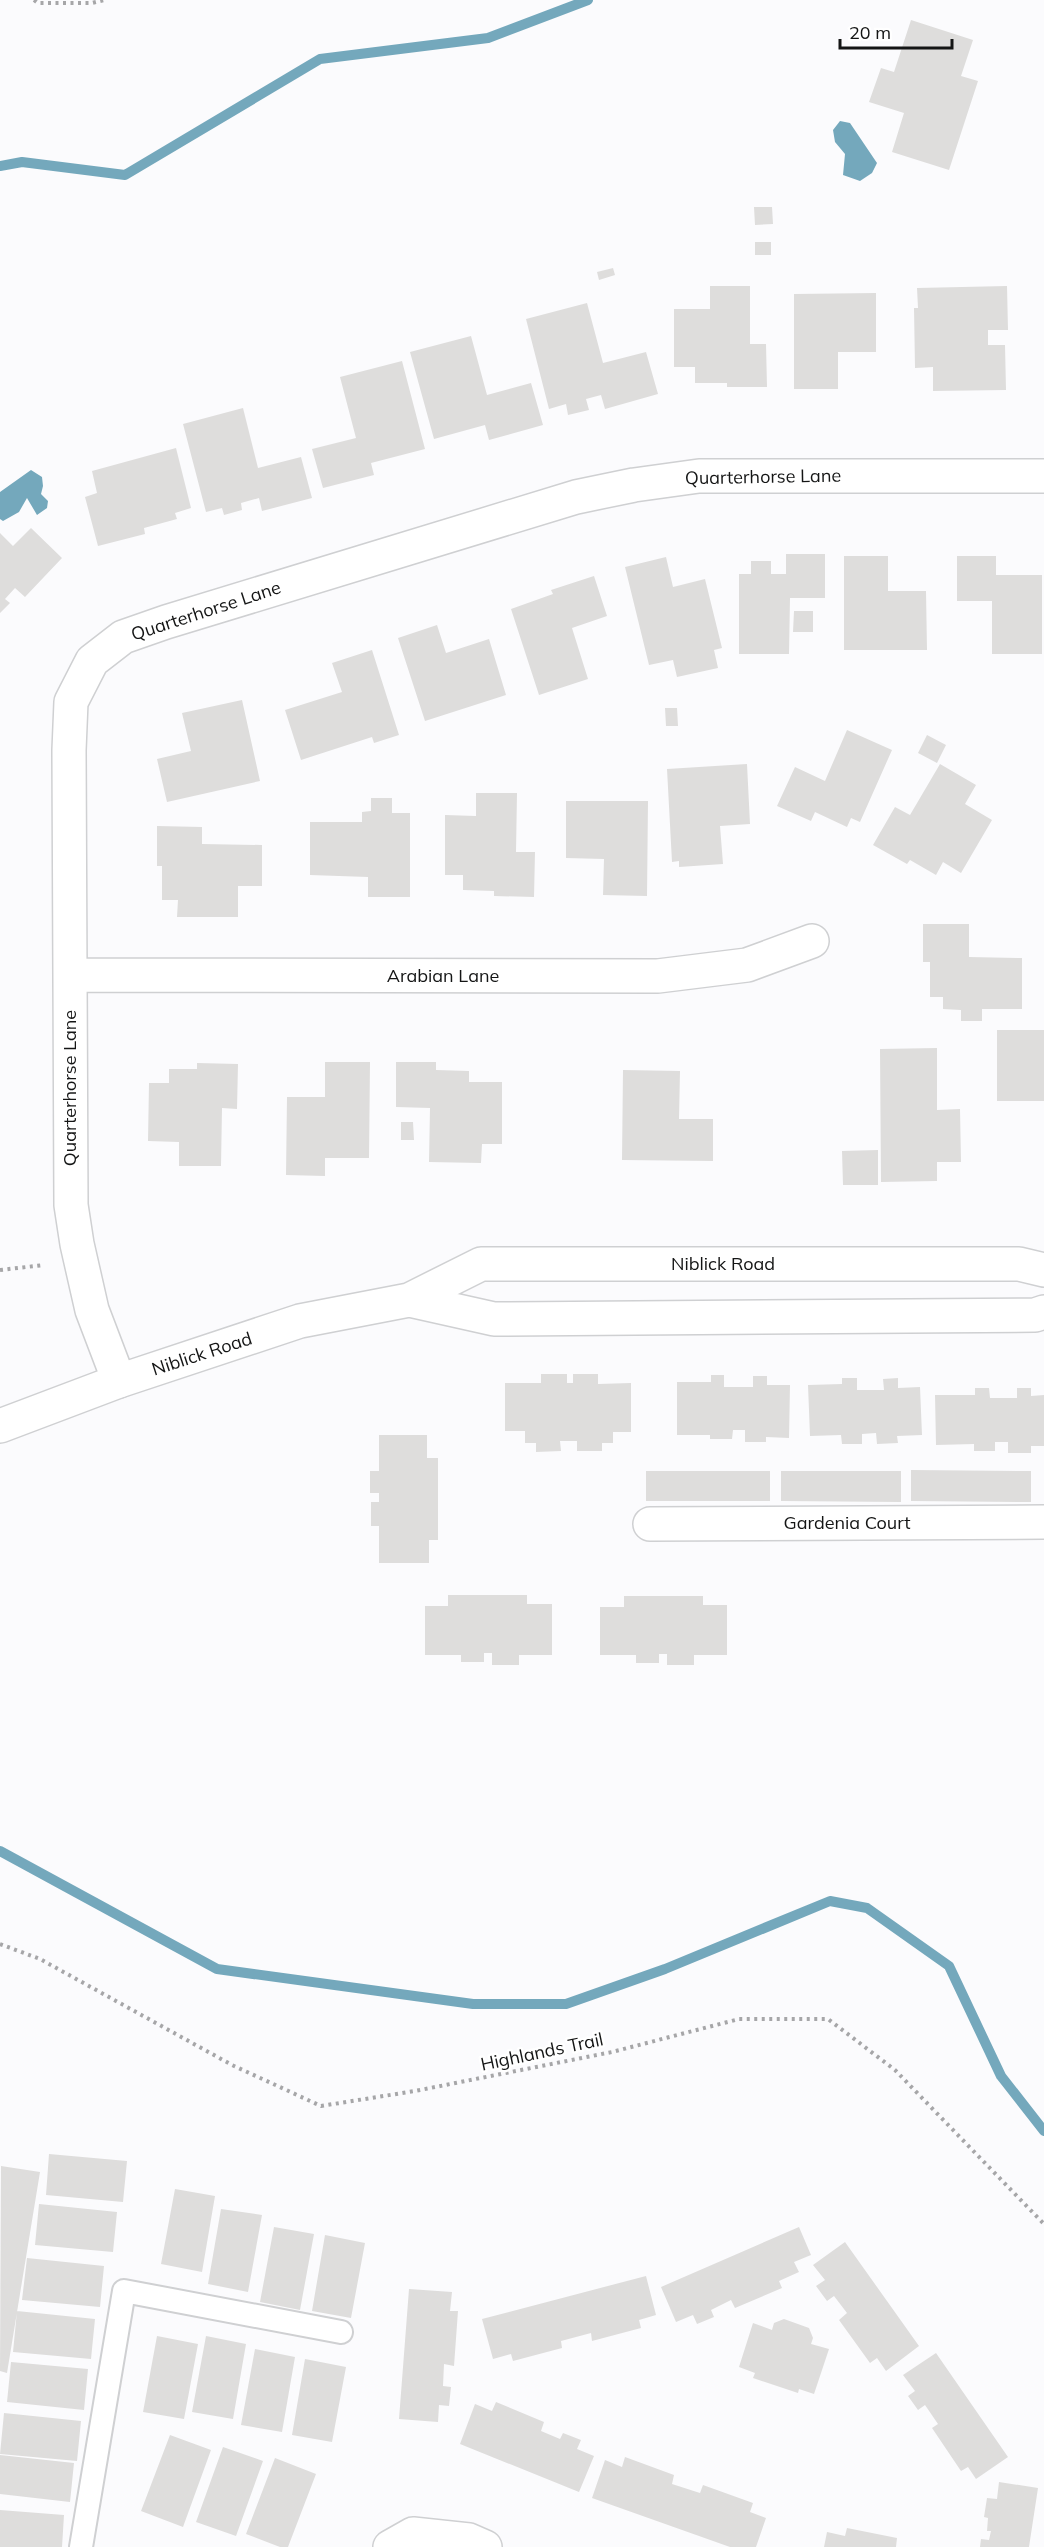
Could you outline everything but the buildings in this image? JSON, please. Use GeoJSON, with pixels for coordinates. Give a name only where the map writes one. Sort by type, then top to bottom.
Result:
{"type":"FeatureCollection","features":[{"type":"Feature","properties":{"kind":"street","name":"Quarterhorse Lane"},"geometry":{"type":"LineString","coordinates":[[119,1381],[92,1310],[71,1204],[71,702],[92,661],[123,637],[576,497],[634,485],[699,476],[1044,476]]}},
{"type":"Feature","properties":{"kind":"street","name":"Arabian Lane"},"geometry":{"type":"LineString","coordinates":[[70,975],[658,976],[747,965],[812,942]]}},
{"type":"Feature","properties":{"kind":"street","name":"Niblick Road"},"geometry":{"type":"LineString","coordinates":[[0,1426],[119,1381],[300,1321],[409,1300],[481,1264],[1019,1264],[1044,1270]]}},
{"type":"Feature","properties":{"kind":"street","name":"Niblick Road"},"geometry":{"type":"LineString","coordinates":[[409,1300],[494,1319],[1035,1315],[1044,1312]]}},
{"type":"Feature","properties":{"kind":"street","name":"Gardenia Court"},"geometry":{"type":"LineString","coordinates":[[650,1524],[1044,1522]]}},
{"type":"Feature","properties":{"kind":"street"},"geometry":{"type":"LineString","coordinates":[[390,2547],[413,2534],[469,2540],[485,2547]]}},
{"type":"Feature","properties":{"kind":"lane"},"geometry":{"type":"LineString","coordinates":[[81,2547],[124,2291],[341,2332]]}},
{"type":"Feature","properties":{"kind":"path"},"geometry":{"type":"LineString","coordinates":[[34,0],[38,3],[92,3],[104,0]]}},
{"type":"Feature","properties":{"kind":"path"},"geometry":{"type":"LineString","coordinates":[[0,1270],[81,1259]]}},
{"type":"Feature","properties":{"kind":"path","name":"Highlands Trail"},"geometry":{"type":"LineString","coordinates":[[0,1944],[40,1959],[232,2065],[321,2106],[415,2091],[600,2054],[739,2019],[828,2019],[895,2070],[1044,2224]]}},
{"type":"Feature","properties":{"kind":"water"},"geometry":{"type":"Polygon","coordinates":[[[840,121],[850,123],[877,163],[872,173],[860,181],[843,175],[845,154],[835,142],[833,130],[840,121]]]}},
{"type":"Feature","properties":{"kind":"water"},"geometry":{"type":"Polygon","coordinates":[[[31,470],[42,477],[41,494],[48,501],[47,508],[37,515],[27,498],[19,512],[3,521],[0,519],[0,492],[31,470]]]}},
{"type":"Feature","properties":{"kind":"waterway"},"geometry":{"type":"LineString","coordinates":[[0,166],[22,162],[125,175],[320,59],[488,38],[588,0]]}},
{"type":"Feature","properties":{"kind":"waterway"},"geometry":{"type":"LineString","coordinates":[[0,1851],[217,1969],[473,2004],[566,2004],[665,1969],[830,1901],[867,1908],[949,1966],[1001,2076],[1044,2131]]}}]}
